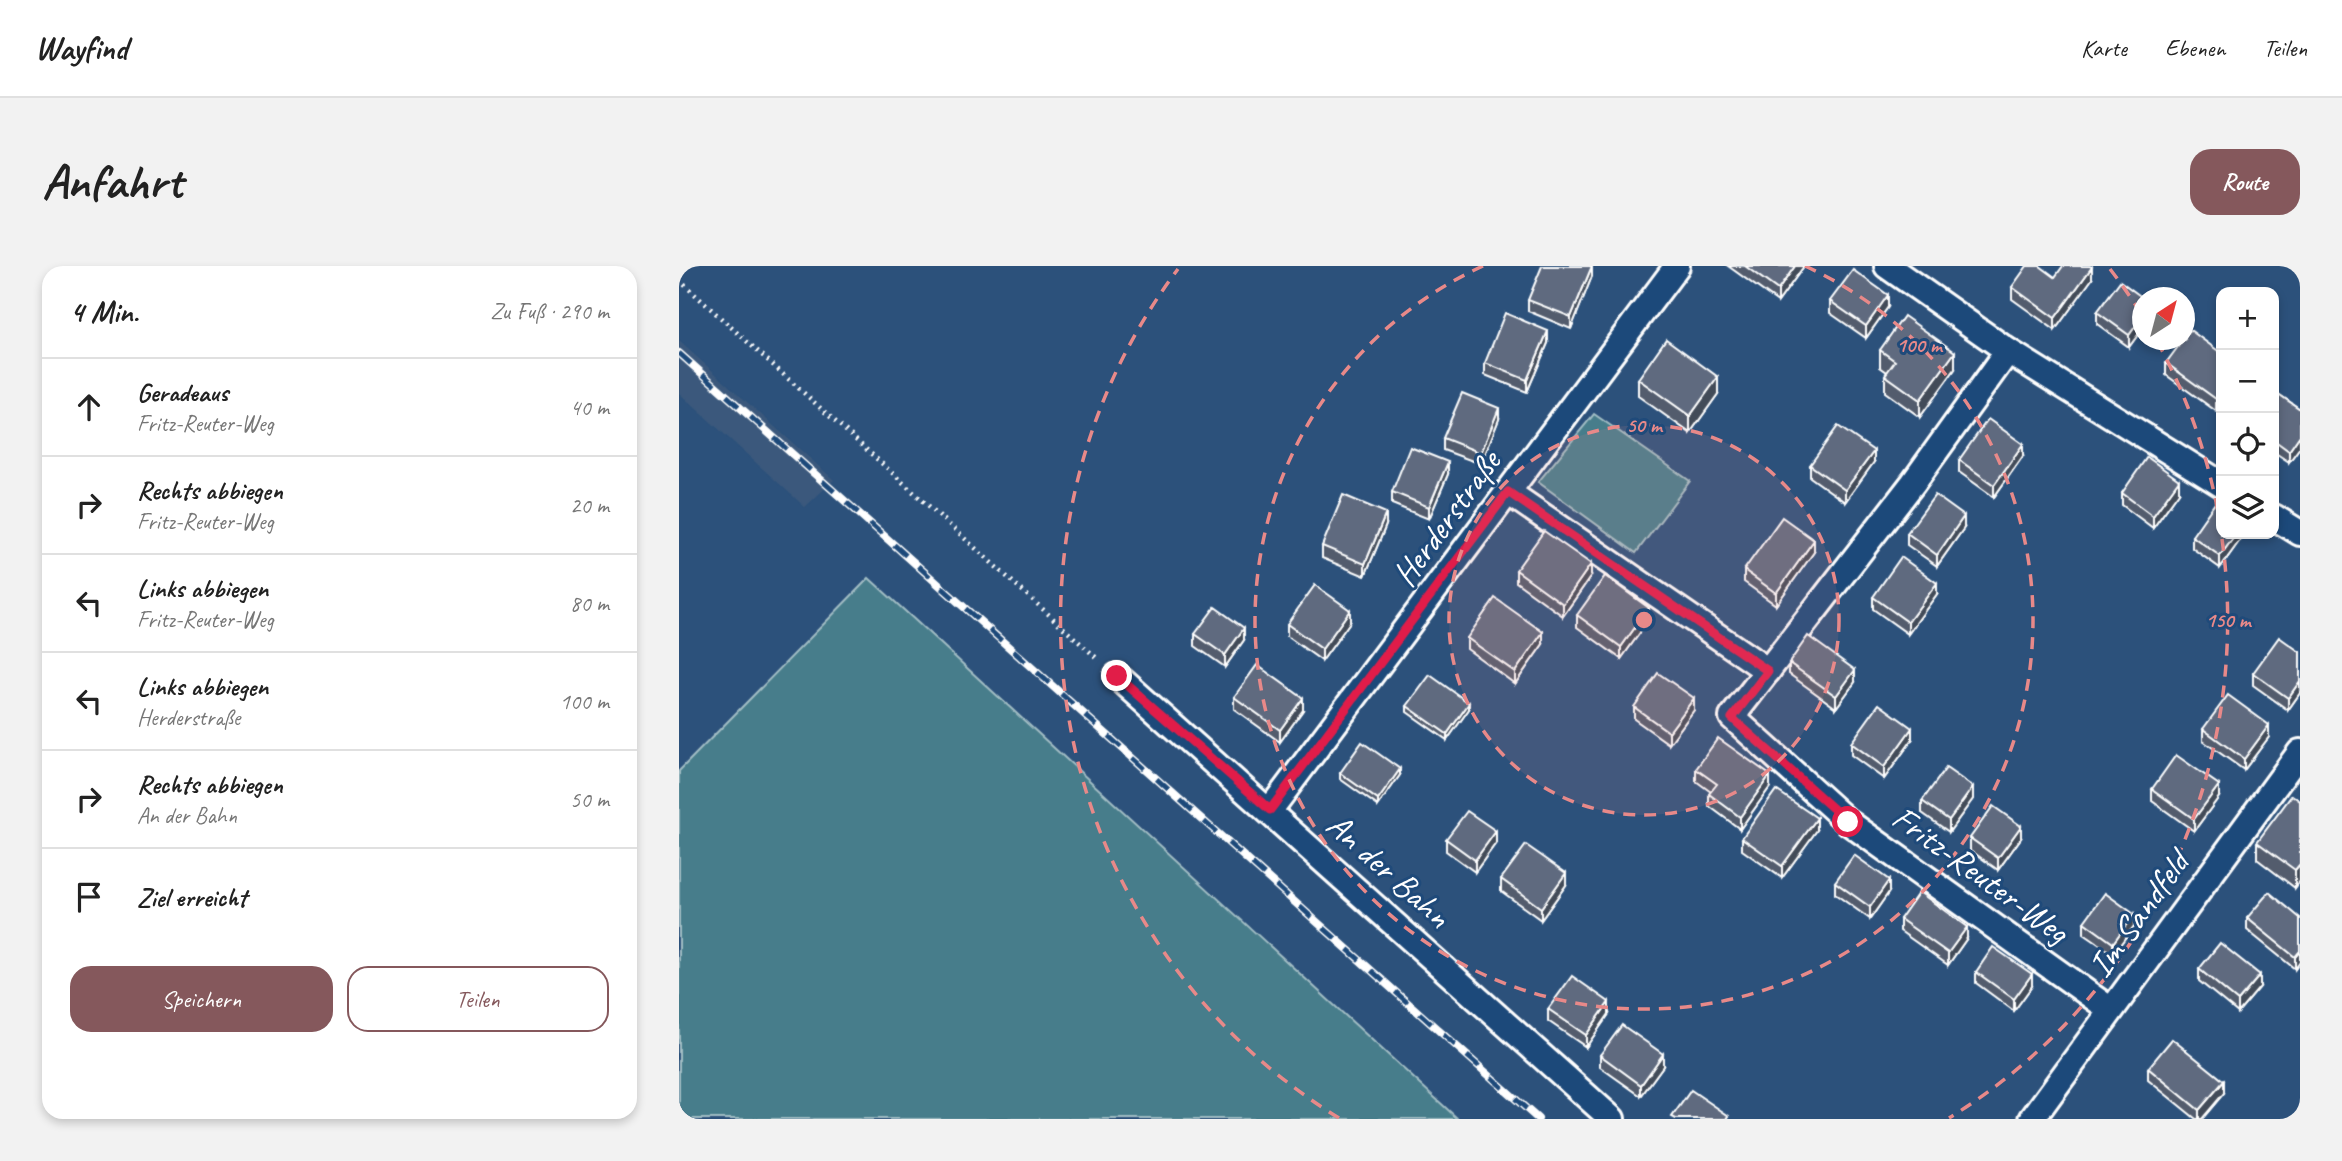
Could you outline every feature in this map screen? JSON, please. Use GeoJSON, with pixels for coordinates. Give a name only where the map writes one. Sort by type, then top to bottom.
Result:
{"type":"FeatureCollection","features":[{"type":"Feature","properties":{"kind":"street","name":"Herderstraße"},"geometry":{"type":"LineString","coordinates":[[1270,810],[1677,266]]}},
{"type":"Feature","properties":{"kind":"street"},"geometry":{"type":"LineString","coordinates":[[1887,266],[2008,351],[2216,481]]}},
{"type":"Feature","properties":{"kind":"street","name":"Fritz-Reuter-Weg"},"geometry":{"type":"LineString","coordinates":[[2008,351],[1913,483],[1732,718],[1848,822],[2111,1010]]}},
{"type":"Feature","properties":{"kind":"street"},"geometry":{"type":"LineString","coordinates":[[1508,492],[1768,671]]}},
{"type":"Feature","properties":{"kind":"street"},"geometry":{"type":"LineString","coordinates":[[2279,520],[2300,533]]}},
{"type":"Feature","properties":{"kind":"street","name":"An der Bahn"},"geometry":{"type":"LineString","coordinates":[[1117,676],[1270,810],[1612,1119]]}},
{"type":"Feature","properties":{"kind":"street","name":"Im Sandfeld"},"geometry":{"type":"LineString","coordinates":[[2032,1119],[2300,752]]}},
{"type":"Feature","properties":{"kind":"path"},"geometry":{"type":"LineString","coordinates":[[679,280],[1117,676]]}},
{"type":"Feature","properties":{"kind":"shaded area"},"geometry":{"type":"Polygon","coordinates":[[[679,341],[834,480],[805,507],[679,393],[679,341]]]}},
{"type":"Feature","properties":{"kind":"green space"},"geometry":{"type":"Polygon","coordinates":[[[1594,414],[1690,481],[1636,553],[1538,482],[1594,414]]]}},
{"type":"Feature","properties":{"kind":"green space"},"geometry":{"type":"Polygon","coordinates":[[[869,578],[1458,1119],[679,1119],[679,771],[869,578]]]}},
{"type":"Feature","properties":{"kind":"building"},"geometry":{"type":"Polygon","coordinates":[[[1542,266],[1592,266],[1571,317],[1528,300],[1542,266]]]}},
{"type":"Feature","properties":{"kind":"building"},"geometry":{"type":"Polygon","coordinates":[[[1745,266],[1795,266],[1778,290],[1745,266]]]}},
{"type":"Feature","properties":{"kind":"building"},"geometry":{"type":"Polygon","coordinates":[[[2027,266],[2040,266],[2055,277],[2063,266],[2092,267],[2055,318],[2012,287],[2027,266]]]}},
{"type":"Feature","properties":{"kind":"building"},"geometry":{"type":"Polygon","coordinates":[[[1853,270],[1888,295],[1866,326],[1830,301],[1853,270]]]}},
{"type":"Feature","properties":{"kind":"building"},"geometry":{"type":"Polygon","coordinates":[[[2120,281],[2132,290],[2132,331],[2129,335],[2097,312],[2120,281]]]}},
{"type":"Feature","properties":{"kind":"building"},"geometry":{"type":"Polygon","coordinates":[[[1505,313],[1548,331],[1527,380],[1485,363],[1505,313]]]}},
{"type":"Feature","properties":{"kind":"building"},"geometry":{"type":"Polygon","coordinates":[[[1904,316],[1955,352],[1920,400],[1885,375],[1895,361],[1880,350],[1904,316]]]}},
{"type":"Feature","properties":{"kind":"building"},"geometry":{"type":"Polygon","coordinates":[[[2195,334],[2216,349],[2216,399],[2166,363],[2176,350],[2195,350],[2195,334]]]}},
{"type":"Feature","properties":{"kind":"building"},"geometry":{"type":"Polygon","coordinates":[[[1666,339],[1718,377],[1690,416],[1638,379],[1666,339]]]}},
{"type":"Feature","properties":{"kind":"building"},"geometry":{"type":"Polygon","coordinates":[[[1462,393],[1499,408],[1481,453],[1443,438],[1462,393]]]}},
{"type":"Feature","properties":{"kind":"building"},"geometry":{"type":"Polygon","coordinates":[[[2279,394],[2300,409],[2300,435],[2289,451],[2279,444],[2279,394]]]}},
{"type":"Feature","properties":{"kind":"building"},"geometry":{"type":"Polygon","coordinates":[[[1988,419],[2023,444],[1994,485],[1959,460],[1988,419]]]}},
{"type":"Feature","properties":{"kind":"building"},"geometry":{"type":"Polygon","coordinates":[[[1838,426],[1874,451],[1845,490],[1810,465],[1838,426]]]}},
{"type":"Feature","properties":{"kind":"building"},"geometry":{"type":"Polygon","coordinates":[[[1410,447],[1448,462],[1429,507],[1392,492],[1410,447]]]}},
{"type":"Feature","properties":{"kind":"building"},"geometry":{"type":"Polygon","coordinates":[[[2147,457],[2179,480],[2153,516],[2122,493],[2147,457]]]}},
{"type":"Feature","properties":{"kind":"building"},"geometry":{"type":"Polygon","coordinates":[[[1343,495],[1386,513],[1365,564],[1322,546],[1343,495]]]}},
{"type":"Feature","properties":{"kind":"building"},"geometry":{"type":"Polygon","coordinates":[[[1935,495],[1964,516],[1937,555],[1907,533],[1935,495]]]}},
{"type":"Feature","properties":{"kind":"building"},"geometry":{"type":"Polygon","coordinates":[[[2215,503],[2216,539],[2232,539],[2220,556],[2192,536],[2215,503]]]}},
{"type":"Feature","properties":{"kind":"building"},"geometry":{"type":"Polygon","coordinates":[[[1782,517],[1814,540],[1776,593],[1744,570],[1782,517]]]}},
{"type":"Feature","properties":{"kind":"building"},"geometry":{"type":"Polygon","coordinates":[[[1544,531],[1591,564],[1563,604],[1516,570],[1544,531]]]}},
{"type":"Feature","properties":{"kind":"building"},"geometry":{"type":"Polygon","coordinates":[[[1901,557],[1937,583],[1908,622],[1873,597],[1901,557]]]}},
{"type":"Feature","properties":{"kind":"building"},"geometry":{"type":"Polygon","coordinates":[[[1605,576],[1649,608],[1621,647],[1577,615],[1605,576]]]}},
{"type":"Feature","properties":{"kind":"building"},"geometry":{"type":"Polygon","coordinates":[[[1315,585],[1350,610],[1322,649],[1287,624],[1315,585]]]}},
{"type":"Feature","properties":{"kind":"building"},"geometry":{"type":"Polygon","coordinates":[[[1495,598],[1543,632],[1515,672],[1467,638],[1495,598]]]}},
{"type":"Feature","properties":{"kind":"building"},"geometry":{"type":"Polygon","coordinates":[[[1215,607],[1244,628],[1225,655],[1195,634],[1215,607]]]}},
{"type":"Feature","properties":{"kind":"building"},"geometry":{"type":"Polygon","coordinates":[[[1808,636],[1855,670],[1836,696],[1789,663],[1808,636]]]}},
{"type":"Feature","properties":{"kind":"building"},"geometry":{"type":"Polygon","coordinates":[[[2279,637],[2300,652],[2300,681],[2288,698],[2253,673],[2279,637]]]}},
{"type":"Feature","properties":{"kind":"building"},"geometry":{"type":"Polygon","coordinates":[[[1257,665],[1303,698],[1280,730],[1234,697],[1257,665]]]}},
{"type":"Feature","properties":{"kind":"building"},"geometry":{"type":"Polygon","coordinates":[[[1658,673],[1694,698],[1669,732],[1634,707],[1658,673]]]}},
{"type":"Feature","properties":{"kind":"building"},"geometry":{"type":"Polygon","coordinates":[[[1430,675],[1469,703],[1447,734],[1407,706],[1430,675]]]}},
{"type":"Feature","properties":{"kind":"building"},"geometry":{"type":"Polygon","coordinates":[[[2228,695],[2269,725],[2244,759],[2203,729],[2228,695]]]}},
{"type":"Feature","properties":{"kind":"building"},"geometry":{"type":"Polygon","coordinates":[[[1879,704],[1912,728],[1884,767],[1851,743],[1879,704]]]}},
{"type":"Feature","properties":{"kind":"building"},"geometry":{"type":"Polygon","coordinates":[[[1718,738],[1770,775],[1740,817],[1709,794],[1717,784],[1696,769],[1718,738]]]}},
{"type":"Feature","properties":{"kind":"building"},"geometry":{"type":"Polygon","coordinates":[[[1362,742],[1400,769],[1378,800],[1340,773],[1362,742]]]}},
{"type":"Feature","properties":{"kind":"building"},"geometry":{"type":"Polygon","coordinates":[[[2176,755],[2219,785],[2194,819],[2152,789],[2176,755]]]}},
{"type":"Feature","properties":{"kind":"building"},"geometry":{"type":"Polygon","coordinates":[[[1946,768],[1973,787],[1949,820],[1922,801],[1946,768]]]}},
{"type":"Feature","properties":{"kind":"building"},"geometry":{"type":"Polygon","coordinates":[[[1776,790],[1817,818],[1782,866],[1742,838],[1776,790]]]}},
{"type":"Feature","properties":{"kind":"building"},"geometry":{"type":"Polygon","coordinates":[[[2292,795],[2300,801],[2300,864],[2295,870],[2257,842],[2292,795]]]}},
{"type":"Feature","properties":{"kind":"building"},"geometry":{"type":"Polygon","coordinates":[[[1993,806],[2021,826],[1998,858],[1970,838],[1993,806]]]}},
{"type":"Feature","properties":{"kind":"building"},"geometry":{"type":"Polygon","coordinates":[[[1467,811],[1496,831],[1475,860],[1446,839],[1467,811]]]}},
{"type":"Feature","properties":{"kind":"building"},"geometry":{"type":"Polygon","coordinates":[[[1526,845],[1566,873],[1541,908],[1501,879],[1526,845]]]}},
{"type":"Feature","properties":{"kind":"building"},"geometry":{"type":"Polygon","coordinates":[[[1854,855],[1889,880],[1870,907],[1835,882],[1854,855]]]}},
{"type":"Feature","properties":{"kind":"building"},"geometry":{"type":"Polygon","coordinates":[[[1919,892],[1967,927],[1948,953],[1900,919],[1919,892]]]}},
{"type":"Feature","properties":{"kind":"building"},"geometry":{"type":"Polygon","coordinates":[[[2269,892],[2300,918],[2300,951],[2295,957],[2247,918],[2269,892]]]}},
{"type":"Feature","properties":{"kind":"building"},"geometry":{"type":"Polygon","coordinates":[[[2105,893],[2134,914],[2113,943],[2084,922],[2105,893]]]}},
{"type":"Feature","properties":{"kind":"building"},"geometry":{"type":"Polygon","coordinates":[[[2220,943],[2260,975],[2238,1001],[2199,969],[2220,943]]]}},
{"type":"Feature","properties":{"kind":"building"},"geometry":{"type":"Polygon","coordinates":[[[1993,947],[2032,974],[2014,999],[1976,972],[1993,947]]]}},
{"type":"Feature","properties":{"kind":"building"},"geometry":{"type":"Polygon","coordinates":[[[1572,976],[1609,1002],[1586,1035],[1548,1009],[1572,976]]]}},
{"type":"Feature","properties":{"kind":"building"},"geometry":{"type":"Polygon","coordinates":[[[1622,1025],[1663,1054],[1641,1085],[1600,1055],[1622,1025]]]}},
{"type":"Feature","properties":{"kind":"building"},"geometry":{"type":"Polygon","coordinates":[[[2172,1039],[2224,1081],[2199,1110],[2148,1068],[2172,1039]]]}},
{"type":"Feature","properties":{"kind":"building"},"geometry":{"type":"Polygon","coordinates":[[[1691,1090],[1729,1116],[1727,1119],[1672,1117],[1691,1090]]]}},
{"type":"Feature","properties":{"kind":"railway"},"geometry":{"type":"LineString","coordinates":[[679,353],[1538,1119]]}},
{"type":"Feature","properties":{"kind":"route"},"geometry":{"type":"LineString","coordinates":[[1117,676],[1270,810],[1508,492],[1768,671],[1732,718],[1848,822]]}}]}
